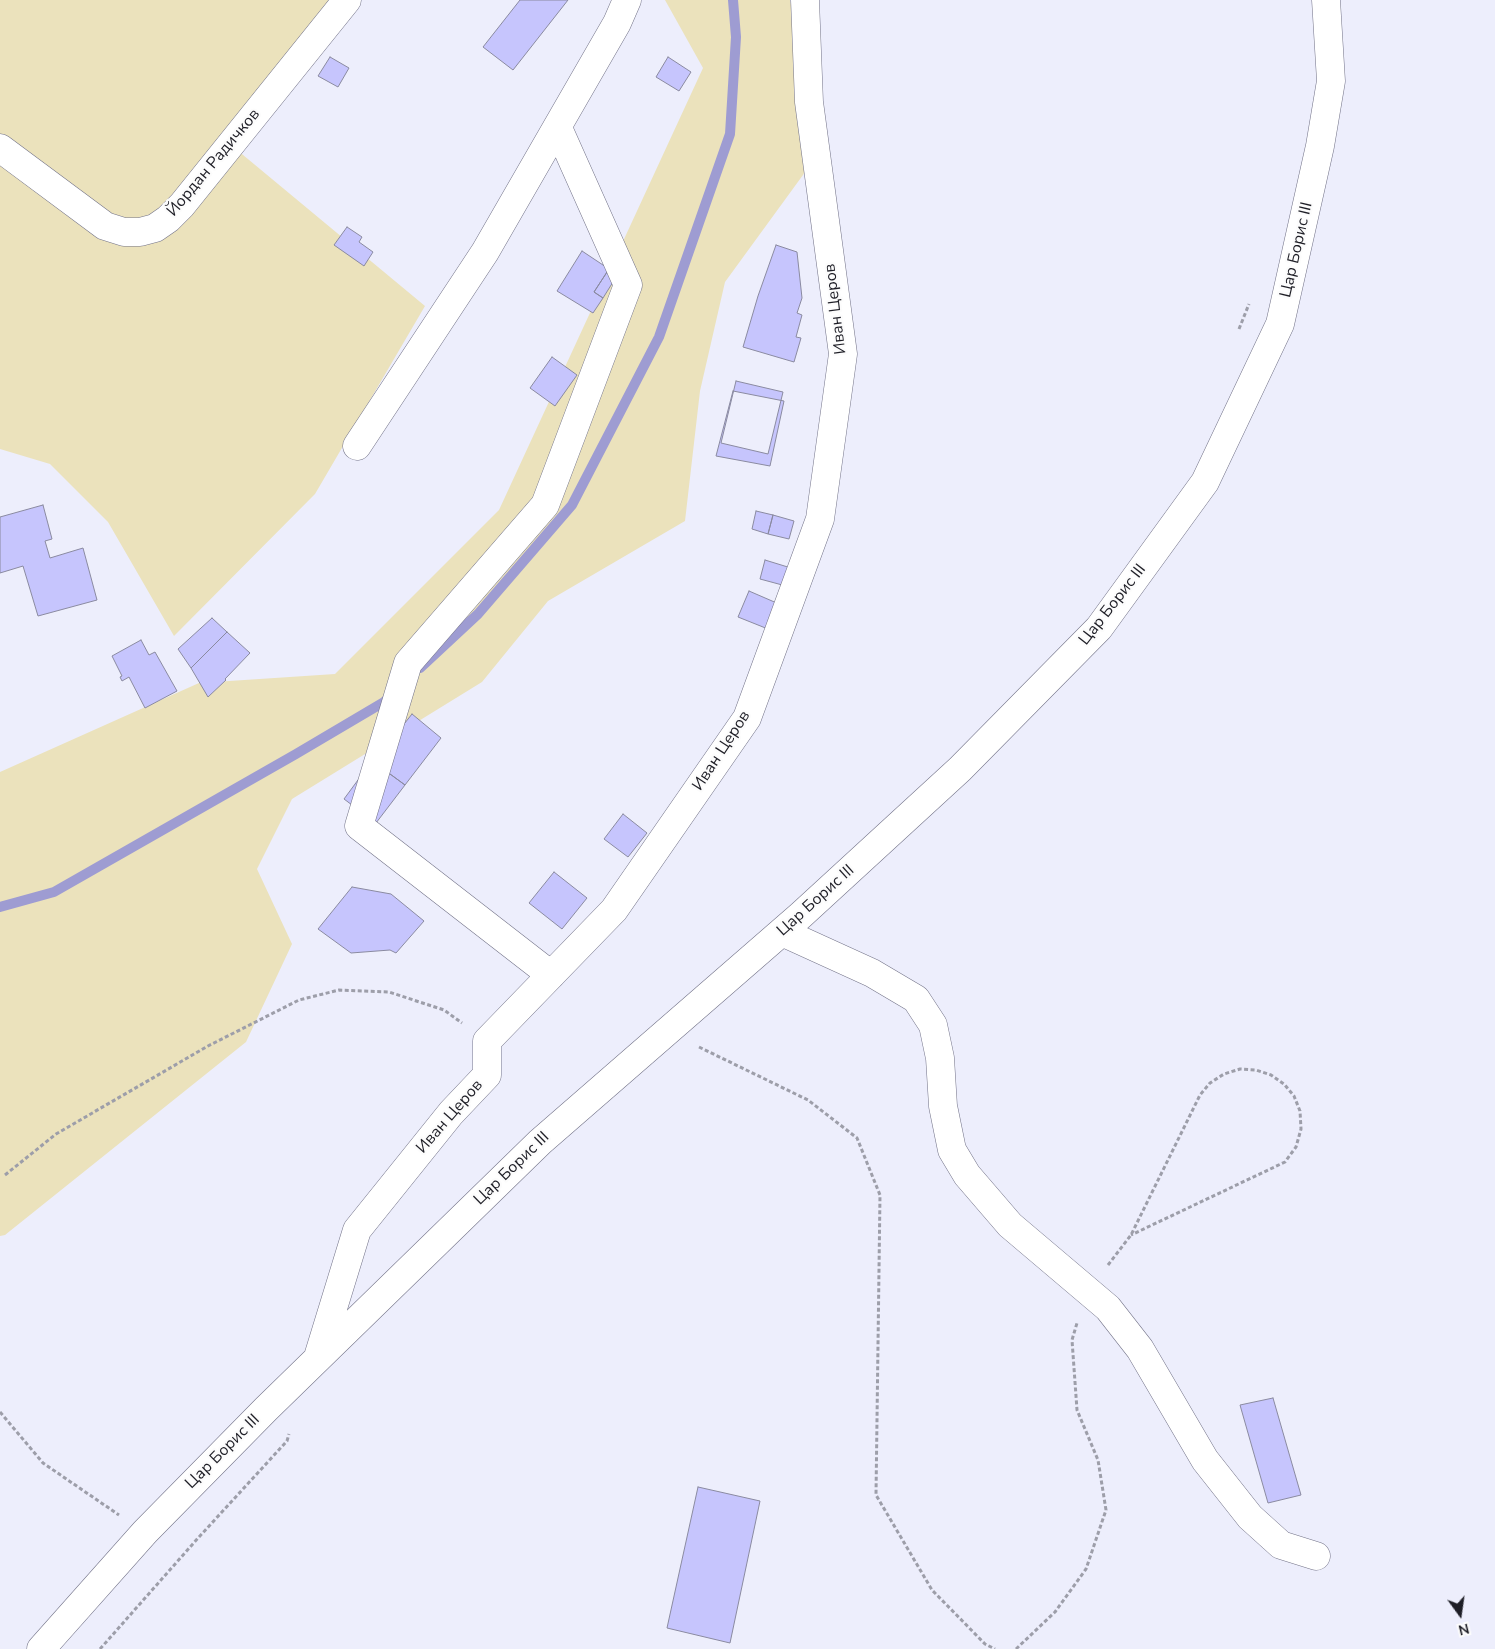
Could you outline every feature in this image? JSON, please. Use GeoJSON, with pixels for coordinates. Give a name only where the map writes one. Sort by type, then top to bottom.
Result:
{"type":"FeatureCollection","features":[{"type":"Feature","properties":{"kind":"street","name":"Йордан Радичков"},"geometry":{"type":"LineString","coordinates":[[0,148],[105,226],[124,232],[140,232],[155,228],[168,219],[182,205],[347,0]]}},
{"type":"Feature","properties":{"kind":"street"},"geometry":{"type":"LineString","coordinates":[[357,446],[486,252],[617,23],[627,0]]}},
{"type":"Feature","properties":{"kind":"street","name":"Иван Церов"},"geometry":{"type":"LineString","coordinates":[[317,1359],[356,1230],[452,1113],[487,1075],[487,1041],[614,910],[747,718],[820,519],[843,354],[809,102],[805,0]]}},
{"type":"Feature","properties":{"kind":"street","name":"Цар Борис III"},"geometry":{"type":"LineString","coordinates":[[41,1649],[145,1532],[317,1359],[540,1142],[782,932],[960,769],[1099,628],[1205,482],[1280,324],[1320,146],[1331,82],[1326,0]]}},
{"type":"Feature","properties":{"kind":"street"},"geometry":{"type":"LineString","coordinates":[[551,975],[359,826],[408,664],[544,505],[628,285],[558,128]]}},
{"type":"Feature","properties":{"kind":"street"},"geometry":{"type":"LineString","coordinates":[[782,932],[872,973],[916,999],[933,1025],[940,1058],[943,1106],[952,1150],[967,1175],[1010,1225],[1108,1308],[1140,1349],[1206,1460],[1250,1517],[1281,1545],[1316,1556]]}},
{"type":"Feature","properties":{"kind":"path"},"geometry":{"type":"LineString","coordinates":[[1237,336],[1251,300]]}},
{"type":"Feature","properties":{"kind":"path"},"geometry":{"type":"LineString","coordinates":[[5,1175],[56,1134],[208,1046],[299,1000],[339,990],[389,992],[444,1010],[487,1041]]}},
{"type":"Feature","properties":{"kind":"path"},"geometry":{"type":"LineString","coordinates":[[667,1032],[808,1100],[857,1138],[880,1195],[876,1496],[932,1590],[985,1644],[995,1649]]}},
{"type":"Feature","properties":{"kind":"path"},"geometry":{"type":"LineString","coordinates":[[1016,1649],[1055,1612],[1086,1568],[1106,1510],[1098,1460],[1077,1410],[1072,1340],[1088,1291],[1131,1235],[1200,1095],[1210,1083],[1224,1074],[1240,1069],[1256,1070],[1271,1075],[1284,1084],[1294,1096],[1300,1111],[1300,1129],[1296,1147],[1285,1162],[1131,1235]]}},
{"type":"Feature","properties":{"kind":"path"},"geometry":{"type":"LineString","coordinates":[[0,1412],[43,1463],[145,1532]]}},
{"type":"Feature","properties":{"kind":"path"},"geometry":{"type":"LineString","coordinates":[[100,1649],[199,1536],[287,1441],[290,1432]]}},
{"type":"Feature","properties":{"kind":"shaded area"},"geometry":{"type":"Polygon","coordinates":[[[0,0],[329,0],[225,140],[425,306],[315,494],[174,636],[108,522],[50,464],[0,449],[0,0]]]}},
{"type":"Feature","properties":{"kind":"shaded area"},"geometry":{"type":"Polygon","coordinates":[[[665,0],[790,0],[819,153],[725,282],[700,391],[685,521],[548,601],[482,682],[292,799],[257,869],[292,944],[246,1042],[5,1235],[0,1236],[0,772],[199,683],[335,674],[499,510],[703,68],[665,0]]]}},
{"type":"Feature","properties":{"kind":"building"},"geometry":{"type":"Polygon","coordinates":[[[520,0],[568,0],[513,70],[483,47],[520,0]]]}},
{"type":"Feature","properties":{"kind":"building"},"geometry":{"type":"Polygon","coordinates":[[[330,57],[349,68],[338,87],[318,76],[330,57]]]}},
{"type":"Feature","properties":{"kind":"building"},"geometry":{"type":"Polygon","coordinates":[[[668,57],[691,72],[679,91],[656,77],[668,57]]]}},
{"type":"Feature","properties":{"kind":"building"},"geometry":{"type":"Polygon","coordinates":[[[347,227],[362,237],[359,242],[373,252],[364,266],[334,245],[347,227]]]}},
{"type":"Feature","properties":{"kind":"building"},"geometry":{"type":"Polygon","coordinates":[[[776,245],[797,252],[802,298],[797,313],[802,315],[796,337],[801,338],[794,362],[743,347],[776,245]]]}},
{"type":"Feature","properties":{"kind":"building"},"geometry":{"type":"Polygon","coordinates":[[[582,251],[609,269],[594,292],[603,298],[593,313],[557,291],[582,251]]]}},
{"type":"Feature","properties":{"kind":"building"},"geometry":{"type":"Polygon","coordinates":[[[609,269],[618,274],[603,298],[594,292],[609,269]]]}},
{"type":"Feature","properties":{"kind":"building"},"geometry":{"type":"Polygon","coordinates":[[[552,357],[577,375],[555,406],[530,388],[552,357]]]}},
{"type":"Feature","properties":{"kind":"building"},"geometry":{"type":"Polygon","coordinates":[[[736,381],[783,392],[768,454],[721,443],[736,381]]]}},
{"type":"Feature","properties":{"kind":"building"},"geometry":{"type":"Polygon","coordinates":[[[733,391],[784,401],[770,466],[716,456],[733,391]]]}},
{"type":"Feature","properties":{"kind":"building"},"geometry":{"type":"Polygon","coordinates":[[[43,505],[52,539],[45,541],[50,558],[83,548],[97,600],[38,616],[23,566],[0,573],[0,517],[43,505]]]}},
{"type":"Feature","properties":{"kind":"building"},"geometry":{"type":"Polygon","coordinates":[[[756,511],[773,515],[768,534],[752,529],[756,511]]]}},
{"type":"Feature","properties":{"kind":"building"},"geometry":{"type":"Polygon","coordinates":[[[773,515],[794,521],[789,539],[768,534],[773,515]]]}},
{"type":"Feature","properties":{"kind":"building"},"geometry":{"type":"Polygon","coordinates":[[[765,560],[791,568],[786,586],[760,579],[765,560]]]}},
{"type":"Feature","properties":{"kind":"building"},"geometry":{"type":"Polygon","coordinates":[[[749,591],[779,604],[768,629],[738,617],[749,591]]]}},
{"type":"Feature","properties":{"kind":"building"},"geometry":{"type":"Polygon","coordinates":[[[212,618],[227,632],[191,668],[178,649],[212,618]]]}},
{"type":"Feature","properties":{"kind":"building"},"geometry":{"type":"Polygon","coordinates":[[[227,632],[250,653],[208,697],[191,668],[227,632]]]}},
{"type":"Feature","properties":{"kind":"building"},"geometry":{"type":"Polygon","coordinates":[[[141,640],[149,655],[155,652],[177,691],[145,708],[129,677],[122,681],[120,677],[122,676],[112,656],[141,640]]]}},
{"type":"Feature","properties":{"kind":"building"},"geometry":{"type":"Polygon","coordinates":[[[412,714],[441,738],[405,785],[374,762],[412,714]]]}},
{"type":"Feature","properties":{"kind":"building"},"geometry":{"type":"Polygon","coordinates":[[[372,761],[405,785],[376,823],[344,799],[372,761]]]}},
{"type":"Feature","properties":{"kind":"building"},"geometry":{"type":"Polygon","coordinates":[[[623,814],[647,833],[628,857],[604,839],[623,814]]]}},
{"type":"Feature","properties":{"kind":"building"},"geometry":{"type":"Polygon","coordinates":[[[554,872],[587,898],[562,929],[529,903],[554,872]]]}},
{"type":"Feature","properties":{"kind":"building"},"geometry":{"type":"Polygon","coordinates":[[[352,887],[391,894],[424,921],[396,953],[390,950],[351,953],[318,929],[352,887]]]}},
{"type":"Feature","properties":{"kind":"building"},"geometry":{"type":"Polygon","coordinates":[[[1273,1398],[1301,1495],[1268,1503],[1240,1405],[1273,1398]]]}},
{"type":"Feature","properties":{"kind":"building"},"geometry":{"type":"Polygon","coordinates":[[[698,1487],[760,1501],[730,1643],[667,1628],[698,1487]]]}},
{"type":"Feature","properties":{"kind":"waterway"},"geometry":{"type":"LineString","coordinates":[[420,668],[478,614],[572,505],[659,337],[730,134],[736,37],[733,0]]}},
{"type":"Feature","properties":{"kind":"waterway"},"geometry":{"type":"LineString","coordinates":[[0,907],[54,892],[296,754],[384,702],[392,695]]}}]}
